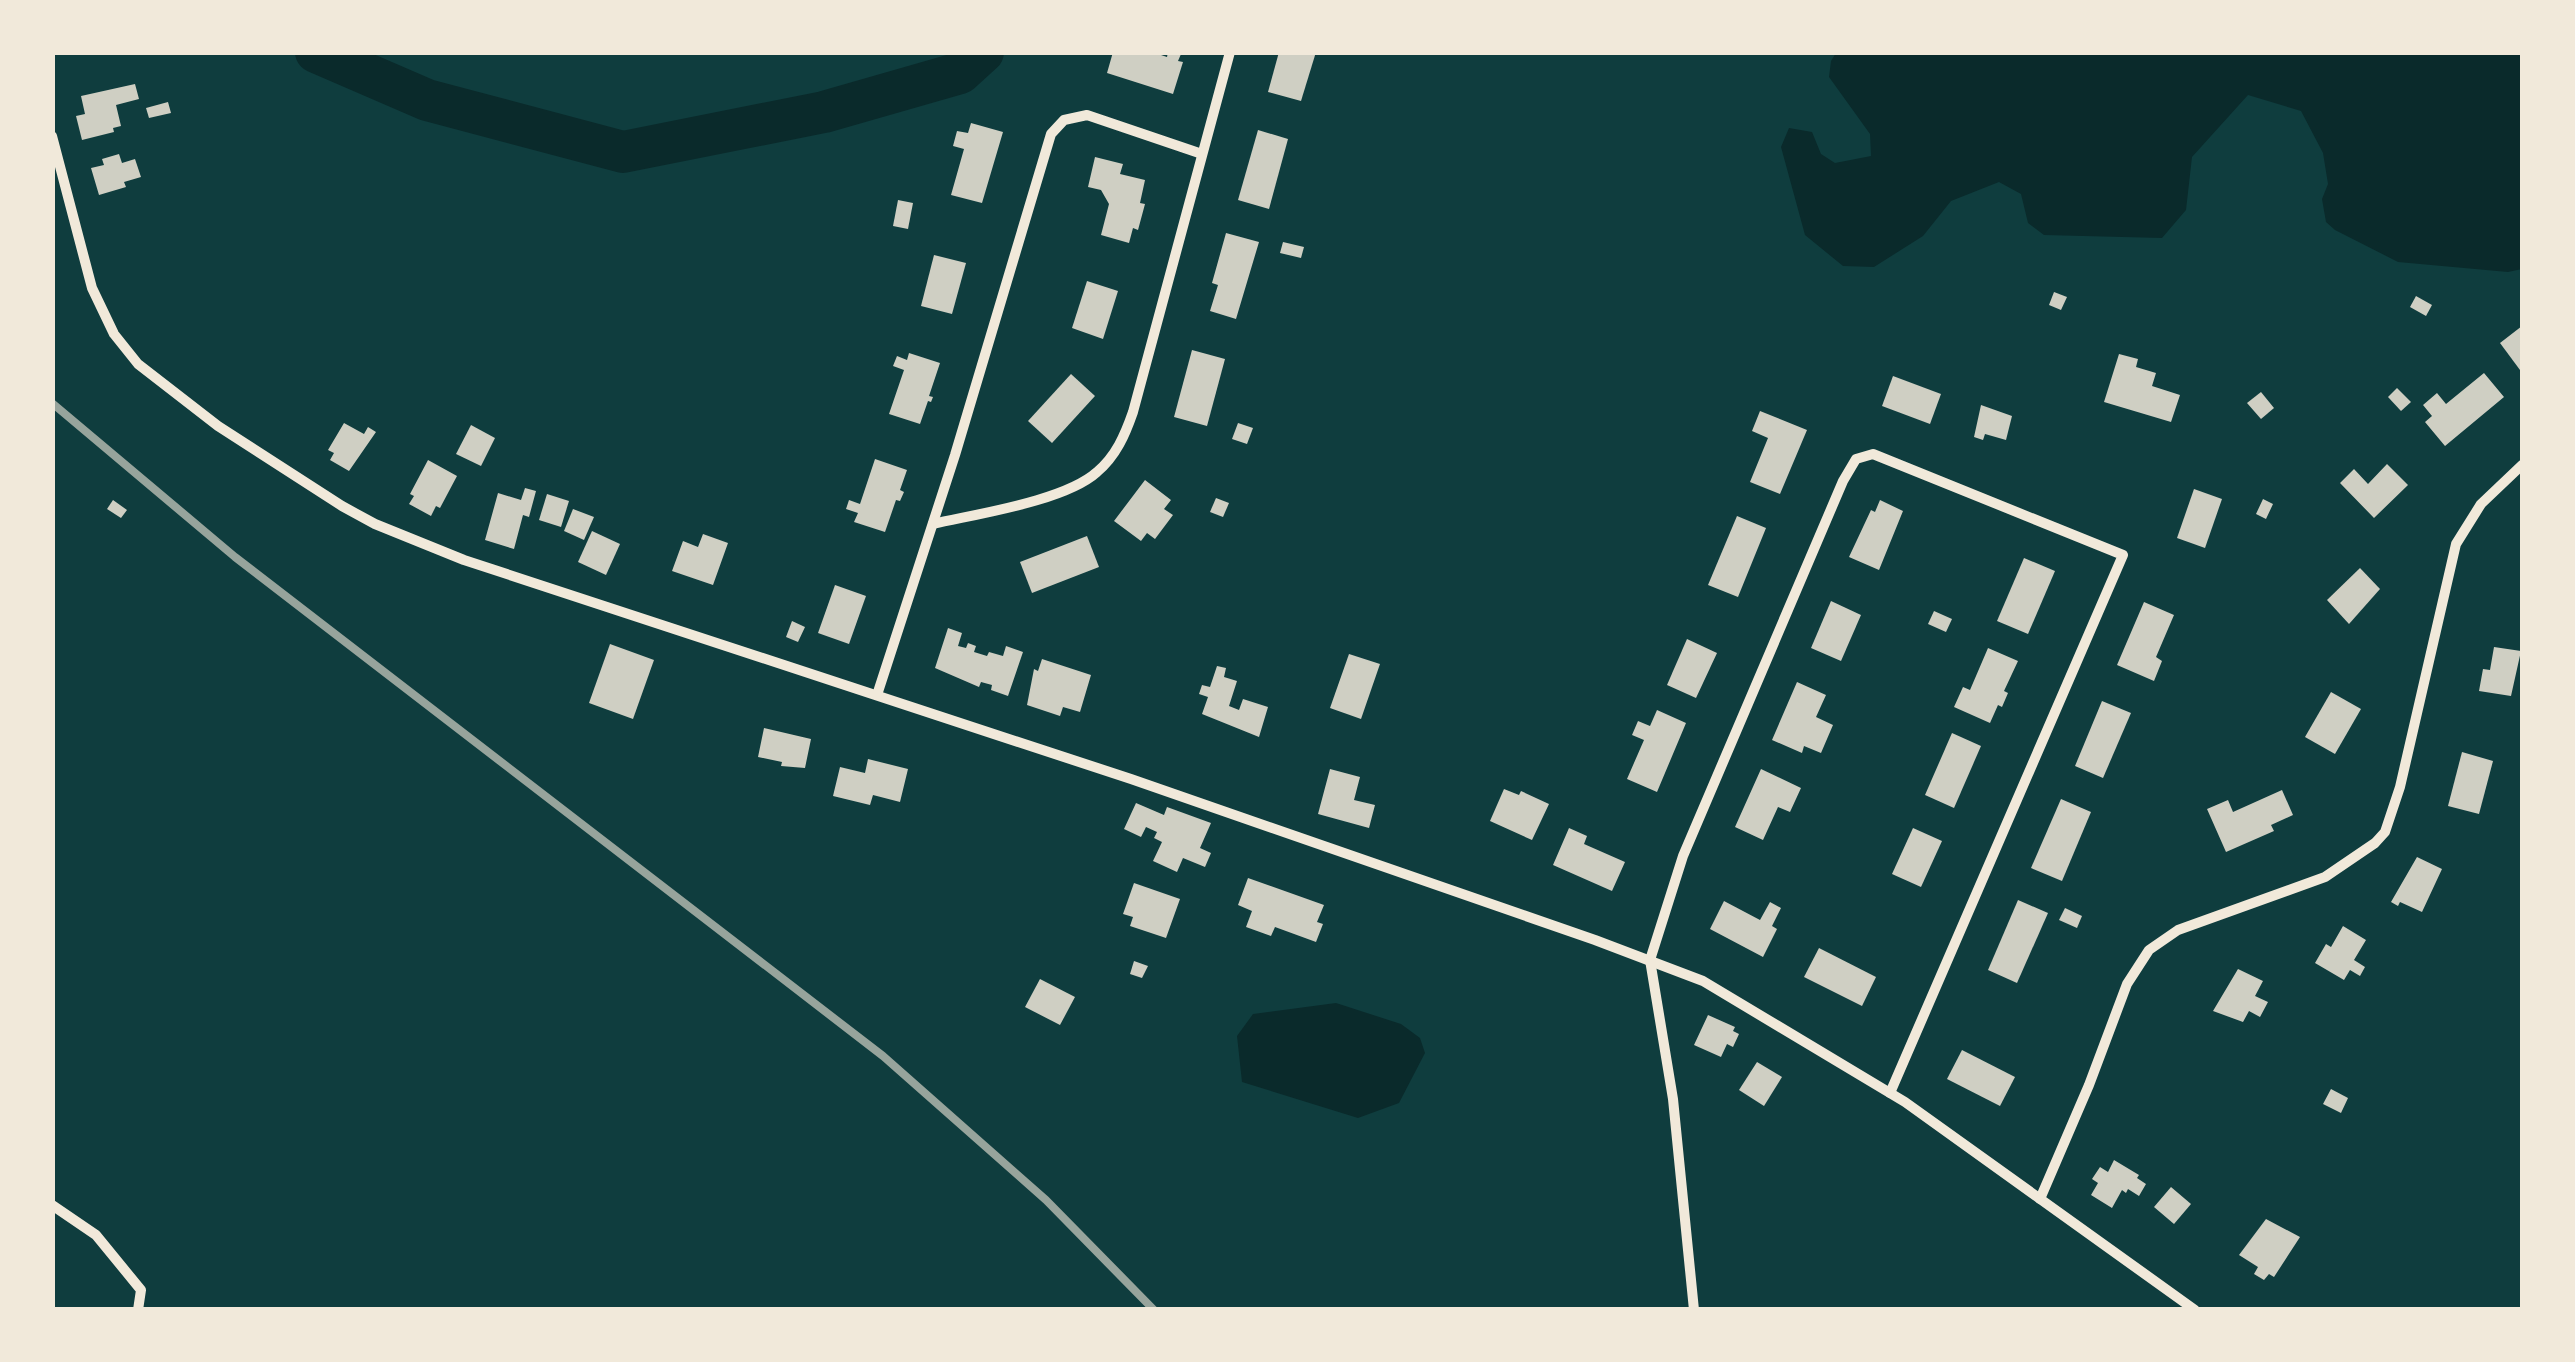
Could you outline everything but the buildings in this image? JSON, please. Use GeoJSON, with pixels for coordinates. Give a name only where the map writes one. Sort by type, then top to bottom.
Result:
{"type":"FeatureCollection","features":[{"type":"Feature","properties":{"kind":"street"},"geometry":{"type":"LineString","coordinates":[[933,524],[1064,492],[1086,482],[1117,449],[1133,412],[1230,52]]}},
{"type":"Feature","properties":{"kind":"street"},"geometry":{"type":"LineString","coordinates":[[877,695],[1051,134],[1064,120],[1086,115],[1202,154]]}},
{"type":"Feature","properties":{"kind":"street"},"geometry":{"type":"LineString","coordinates":[[52,136],[92,288],[114,334],[138,364],[218,426],[342,506],[444,552],[1132,779],[1650,960],[1730,996],[1890,1094],[2195,1310]]}},
{"type":"Feature","properties":{"kind":"street"},"geometry":{"type":"LineString","coordinates":[[1694,1310],[1673,1099],[1650,960],[1683,856],[1842,481],[1856,459],[1866,455],[1880,456],[2123,555],[1890,1094]]}},
{"type":"Feature","properties":{"kind":"street"},"geometry":{"type":"LineString","coordinates":[[2040,1199],[2089,1085],[2126,984],[2150,950],[2166,936],[2324,877],[2385,832],[2400,787],[2456,544],[2480,504],[2522,465]]}},
{"type":"Feature","properties":{"kind":"street"},"geometry":{"type":"LineString","coordinates":[[52,1206],[96,1234],[141,1290],[138,1310]]}},
{"type":"Feature","properties":{"kind":"water"},"geometry":{"type":"Polygon","coordinates":[[[1836,53],[2522,53],[2522,269],[2508,272],[2398,262],[2335,230],[2326,222],[2322,199],[2328,184],[2323,153],[2301,111],[2248,95],[2192,157],[2186,210],[2162,238],[2044,235],[2028,223],[2021,194],[1999,182],[1951,201],[1923,236],[1874,267],[1843,266],[1805,235],[1781,147],[1789,128],[1812,132],[1821,154],[1835,163],[1871,156],[1870,134],[1829,77],[1836,53]]]}},
{"type":"Feature","properties":{"kind":"water"},"geometry":{"type":"Polygon","coordinates":[[[1336,1003],[1401,1024],[1420,1038],[1425,1053],[1399,1103],[1358,1118],[1242,1082],[1237,1036],[1253,1014],[1336,1003]]]}},
{"type":"Feature","properties":{"kind":"waterway"},"geometry":{"type":"LineString","coordinates":[[316,52],[427,100],[623,152],[824,112],[960,73],[983,52]]}},
{"type":"Feature","properties":{"kind":"railway"},"geometry":{"type":"LineString","coordinates":[[52,403],[235,557],[883,1056],[1046,1200],[1154,1310]]}}]}
